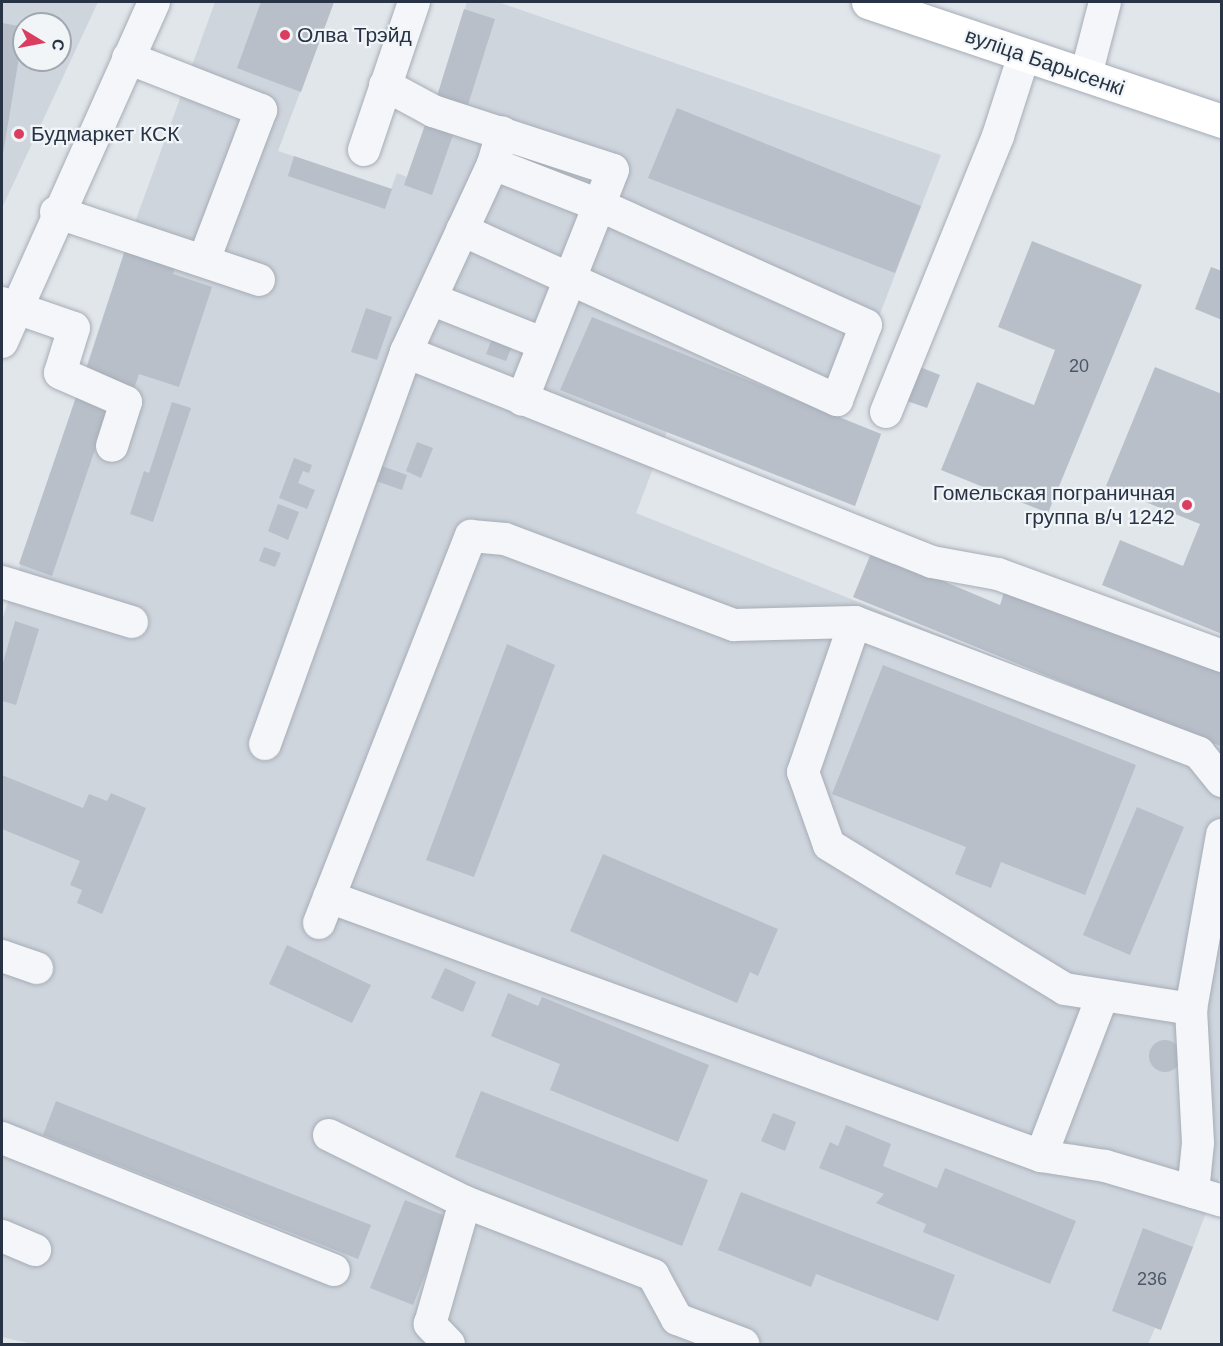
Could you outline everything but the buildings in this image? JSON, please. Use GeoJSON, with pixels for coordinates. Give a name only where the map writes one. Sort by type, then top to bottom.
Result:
{"type":"FeatureCollection","features":[{"type":"Feature","properties":{"kind":"main road","name":"вуліца Барысенкі"},"geometry":{"type":"LineString","coordinates":[[868,2],[1221,121]]}},
{"type":"Feature","properties":{"kind":"street"},"geometry":{"type":"LineString","coordinates":[[2,342],[9,304],[56,212],[154,2]]}},
{"type":"Feature","properties":{"kind":"street"},"geometry":{"type":"LineString","coordinates":[[364,150],[414,2]]}},
{"type":"Feature","properties":{"kind":"street"},"geometry":{"type":"LineString","coordinates":[[1086,75],[1105,2]]}},
{"type":"Feature","properties":{"kind":"street"},"geometry":{"type":"LineString","coordinates":[[886,412],[998,136],[1024,55]]}},
{"type":"Feature","properties":{"kind":"street"},"geometry":{"type":"LineString","coordinates":[[128,58],[261,110],[204,260]]}},
{"type":"Feature","properties":{"kind":"street"},"geometry":{"type":"LineString","coordinates":[[385,85],[433,111],[613,170],[571,281],[542,343],[522,400]]}},
{"type":"Feature","properties":{"kind":"street"},"geometry":{"type":"LineString","coordinates":[[265,744],[405,352],[493,164],[502,132]]}},
{"type":"Feature","properties":{"kind":"street"},"geometry":{"type":"LineString","coordinates":[[462,230],[837,400],[866,325],[601,206],[493,164]]}},
{"type":"Feature","properties":{"kind":"street"},"geometry":{"type":"LineString","coordinates":[[56,212],[260,280]]}},
{"type":"Feature","properties":{"kind":"street"},"geometry":{"type":"LineString","coordinates":[[431,299],[542,343]]}},
{"type":"Feature","properties":{"kind":"street"},"geometry":{"type":"LineString","coordinates":[[9,304],[74,328],[60,373],[126,402],[112,446]]}},
{"type":"Feature","properties":{"kind":"street"},"geometry":{"type":"LineString","coordinates":[[405,352],[932,562],[998,574],[1221,656]]}},
{"type":"Feature","properties":{"kind":"street"},"geometry":{"type":"LineString","coordinates":[[1221,781],[1199,753],[855,622],[734,625],[505,539],[471,536],[324,910],[1041,1156],[1105,1166],[1207,1196],[1198,1143],[1191,1009],[1221,835]]}},
{"type":"Feature","properties":{"kind":"street"},"geometry":{"type":"LineString","coordinates":[[2,582],[132,622]]}},
{"type":"Feature","properties":{"kind":"street"},"geometry":{"type":"LineString","coordinates":[[855,622],[803,772],[830,844],[1065,989],[1102,997],[1191,1009]]}},
{"type":"Feature","properties":{"kind":"street"},"geometry":{"type":"LineString","coordinates":[[2,956],[37,968]]}},
{"type":"Feature","properties":{"kind":"street"},"geometry":{"type":"LineString","coordinates":[[1041,1156],[1102,997]]}},
{"type":"Feature","properties":{"kind":"street"},"geometry":{"type":"LineString","coordinates":[[329,1135],[465,1202],[653,1275],[677,1319],[744,1344]]}},
{"type":"Feature","properties":{"kind":"street"},"geometry":{"type":"LineString","coordinates":[[2,1138],[334,1270]]}},
{"type":"Feature","properties":{"kind":"street"},"geometry":{"type":"LineString","coordinates":[[449,1344],[430,1324],[465,1202]]}},
{"type":"Feature","properties":{"kind":"street"},"geometry":{"type":"LineString","coordinates":[[2,1236],[35,1250]]}},
{"type":"Feature","properties":{"kind":"shaded area","name":"Будмаркет КСК"},"geometry":{"type":"Polygon","coordinates":[[[2,2],[98,2],[72,58],[72,12],[12,12],[12,72],[65,72],[2,208],[2,2]]]}},
{"type":"Feature","properties":{"kind":"shaded area"},"geometry":{"type":"Polygon","coordinates":[[[215,2],[334,2],[278,151],[391,189],[397,173],[407,177],[425,125],[429,126],[467,2],[498,2],[941,155],[840,418],[881,434],[855,506],[668,429],[636,513],[1221,747],[1221,1174],[1161,1330],[1155,1328],[1148,1344],[32,1344],[2,1337],[2,620],[127,244],[215,2]]]}},
{"type":"Feature","properties":{"kind":"place","name":"Олва Трэйд"},"geometry":{"type":"Point","coordinates":[285,35]}},
{"type":"Feature","properties":{"kind":"place","name":"Будмаркет КСК"},"geometry":{"type":"Point","coordinates":[19,134]}},
{"type":"Feature","properties":{"kind":"place","name":"Гомельская пограничная группа в/ч 1242"},"geometry":{"type":"Point","coordinates":[1187,505]}}]}
